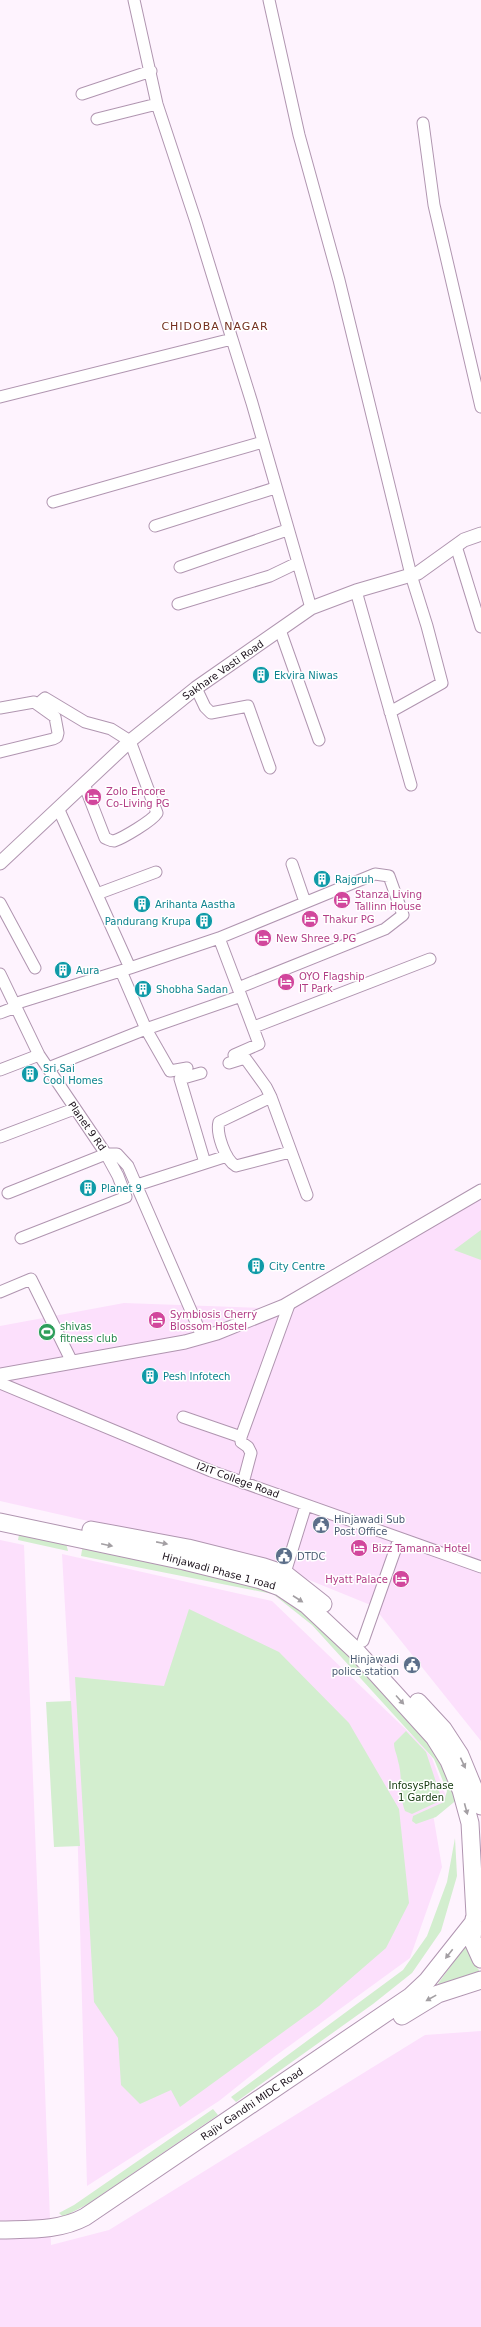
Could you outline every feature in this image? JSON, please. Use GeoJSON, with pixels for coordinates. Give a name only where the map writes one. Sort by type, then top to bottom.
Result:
{"type":"FeatureCollection","features":[{"type":"Feature","properties":{"kind":"main road","name":"Hinjawadi Phase 1 road"},"geometry":{"type":"LineString","coordinates":[[0,1510],[188,1548],[283,1580],[314,1596],[359,1646],[434,1737],[449,1761],[461,1790],[470,1823],[476,1915],[472,1939],[481,1959]]}},
{"type":"Feature","properties":{"kind":"main road","name":"Hinjawadi Phase 1 road"},"geometry":{"type":"LineString","coordinates":[[0,1522],[184,1561],[283,1580]]}},
{"type":"Feature","properties":{"kind":"main road","name":"Hinjawadi Phase 1 road"},"geometry":{"type":"LineString","coordinates":[[359,1646],[443,1729],[460,1755],[481,1806]]}},
{"type":"Feature","properties":{"kind":"main road","name":"Rajiv Gandhi MIDC Road"},"geometry":{"type":"LineString","coordinates":[[0,2230],[54,2228],[72,2224],[85,2217],[411,1996],[427,1981],[476,1915]]}},
{"type":"Feature","properties":{"kind":"main road","name":"Rajiv Gandhi MIDC Road"},"geometry":{"type":"LineString","coordinates":[[0,2240],[55,2238],[74,2234],[91,2226],[417,2005],[438,1994],[481,1980]]}},
{"type":"Feature","properties":{"kind":"street"},"geometry":{"type":"LineString","coordinates":[[134,0],[157,104],[196,222],[232,339],[311,608]]}},
{"type":"Feature","properties":{"kind":"street"},"geometry":{"type":"LineString","coordinates":[[269,0],[299,135],[339,280],[411,575],[427,626],[442,684],[390,712]]}},
{"type":"Feature","properties":{"kind":"street"},"geometry":{"type":"LineString","coordinates":[[82,94],[151,72]]}},
{"type":"Feature","properties":{"kind":"street"},"geometry":{"type":"LineString","coordinates":[[97,119],[157,104]]}},
{"type":"Feature","properties":{"kind":"street"},"geometry":{"type":"LineString","coordinates":[[423,123],[434,205],[481,407]]}},
{"type":"Feature","properties":{"kind":"street"},"geometry":{"type":"LineString","coordinates":[[0,397],[232,339]]}},
{"type":"Feature","properties":{"kind":"street"},"geometry":{"type":"LineString","coordinates":[[53,502],[263,442]]}},
{"type":"Feature","properties":{"kind":"street"},"geometry":{"type":"LineString","coordinates":[[155,526],[275,488]]}},
{"type":"Feature","properties":{"kind":"street"},"geometry":{"type":"LineString","coordinates":[[180,567],[288,530]]}},
{"type":"Feature","properties":{"kind":"street","name":"Sakhare Vasti Road"},"geometry":{"type":"LineString","coordinates":[[0,863],[130,741],[196,688],[311,608],[356,591],[418,573],[464,540],[481,534]]}},
{"type":"Feature","properties":{"kind":"street"},"geometry":{"type":"LineString","coordinates":[[456,546],[481,627]]}},
{"type":"Feature","properties":{"kind":"street"},"geometry":{"type":"LineString","coordinates":[[178,604],[270,576],[297,562]]}},
{"type":"Feature","properties":{"kind":"street"},"geometry":{"type":"LineString","coordinates":[[356,591],[411,786]]}},
{"type":"Feature","properties":{"kind":"street"},"geometry":{"type":"LineString","coordinates":[[280,630],[319,740]]}},
{"type":"Feature","properties":{"kind":"street"},"geometry":{"type":"LineString","coordinates":[[196,688],[205,707],[211,713],[248,706],[270,768]]}},
{"type":"Feature","properties":{"kind":"street"},"geometry":{"type":"LineString","coordinates":[[38,704],[45,698],[85,722],[111,729],[130,741],[157,809],[155,817],[114,840],[109,840],[105,838],[84,784]]}},
{"type":"Feature","properties":{"kind":"street"},"geometry":{"type":"LineString","coordinates":[[0,708],[30,702],[38,704],[55,717],[58,733],[57,737],[0,752]]}},
{"type":"Feature","properties":{"kind":"street"},"geometry":{"type":"LineString","coordinates":[[58,808],[96,894],[146,1029],[170,1071],[187,1068]]}},
{"type":"Feature","properties":{"kind":"street"},"geometry":{"type":"LineString","coordinates":[[292,864],[305,902]]}},
{"type":"Feature","properties":{"kind":"street"},"geometry":{"type":"LineString","coordinates":[[96,894],[156,872]]}},
{"type":"Feature","properties":{"kind":"street"},"geometry":{"type":"LineString","coordinates":[[0,1013],[15,1006],[218,938],[375,874],[389,876],[403,915],[385,929],[239,992],[48,1068]]}},
{"type":"Feature","properties":{"kind":"street"},"geometry":{"type":"LineString","coordinates":[[0,904],[35,968]]}},
{"type":"Feature","properties":{"kind":"street"},"geometry":{"type":"LineString","coordinates":[[218,938],[259,1044],[256,1047],[228,1060],[245,1058],[266,1087],[307,1195]]}},
{"type":"Feature","properties":{"kind":"street"},"geometry":{"type":"LineString","coordinates":[[254,1028],[430,959]]}},
{"type":"Feature","properties":{"kind":"street","name":"Planet 9 Rd"},"geometry":{"type":"LineString","coordinates":[[0,974],[39,1055],[74,1109],[106,1154],[115,1152],[122,1158],[132,1174],[202,1336]]}},
{"type":"Feature","properties":{"kind":"street"},"geometry":{"type":"LineString","coordinates":[[0,1070],[39,1055]]}},
{"type":"Feature","properties":{"kind":"street"},"geometry":{"type":"LineString","coordinates":[[200,1073],[180,1079],[205,1164]]}},
{"type":"Feature","properties":{"kind":"street"},"geometry":{"type":"LineString","coordinates":[[271,1097],[219,1122],[218,1127],[227,1156],[231,1163],[236,1166],[290,1152]]}},
{"type":"Feature","properties":{"kind":"street"},"geometry":{"type":"LineString","coordinates":[[0,1137],[74,1109]]}},
{"type":"Feature","properties":{"kind":"street"},"geometry":{"type":"LineString","coordinates":[[8,1193],[106,1154],[118,1176],[126,1197],[21,1238]]}},
{"type":"Feature","properties":{"kind":"street"},"geometry":{"type":"LineString","coordinates":[[137,1185],[227,1156]]}},
{"type":"Feature","properties":{"kind":"street"},"geometry":{"type":"LineString","coordinates":[[118,1176],[132,1174]]}},
{"type":"Feature","properties":{"kind":"street"},"geometry":{"type":"LineString","coordinates":[[0,1375],[185,1342],[224,1330],[290,1302],[481,1191]]}},
{"type":"Feature","properties":{"kind":"street"},"geometry":{"type":"LineString","coordinates":[[0,1292],[31,1279],[72,1362]]}},
{"type":"Feature","properties":{"kind":"street"},"geometry":{"type":"LineString","coordinates":[[244,1483],[251,1452],[241,1442],[241,1437],[290,1302]]}},
{"type":"Feature","properties":{"kind":"street","name":"I2IT College Road"},"geometry":{"type":"LineString","coordinates":[[0,1383],[244,1483],[481,1567]]}},
{"type":"Feature","properties":{"kind":"street"},"geometry":{"type":"LineString","coordinates":[[183,1417],[241,1437]]}},
{"type":"Feature","properties":{"kind":"street"},"geometry":{"type":"LineString","coordinates":[[283,1580],[306,1505]]}},
{"type":"Feature","properties":{"kind":"street"},"geometry":{"type":"LineString","coordinates":[[359,1646],[400,1539]]}},
{"type":"Feature","properties":{"kind":"shaded area"},"geometry":{"type":"Polygon","coordinates":[[[481,1195],[481,1741],[373,1606],[260,1560],[0,1501],[0,1326],[124,1303],[264,1308],[481,1195]]]}},
{"type":"Feature","properties":{"kind":"shaded area"},"geometry":{"type":"Polygon","coordinates":[[[0,1540],[24,1545],[51,2245],[109,2230],[425,2035],[481,2031],[481,2327],[0,2327],[0,1540]]]}},
{"type":"Feature","properties":{"kind":"shaded area"},"geometry":{"type":"Polygon","coordinates":[[[62,1554],[272,1601],[420,1743],[432,1758],[447,1799],[433,1814],[442,1867],[410,1958],[274,2057],[219,2101],[87,2186],[77,1816],[62,1554]]]}},
{"type":"Feature","properties":{"kind":"green space"},"geometry":{"type":"Polygon","coordinates":[[[481,1230],[481,1260],[454,1250],[481,1230]]]}},
{"type":"Feature","properties":{"kind":"green space"},"geometry":{"type":"Polygon","coordinates":[[[20,1529],[65,1539],[68,1551],[18,1540],[20,1529]]]}},
{"type":"Feature","properties":{"kind":"green space"},"geometry":{"type":"Polygon","coordinates":[[[83,1544],[272,1587],[299,1603],[435,1745],[459,1798],[436,1817],[416,1824],[412,1821],[413,1816],[444,1802],[447,1791],[434,1759],[312,1625],[273,1594],[81,1556],[83,1544]]]}},
{"type":"Feature","properties":{"kind":"green space"},"geometry":{"type":"Polygon","coordinates":[[[189,1609],[279,1652],[349,1723],[399,1809],[409,1903],[386,1948],[319,2006],[180,2107],[171,2090],[140,2104],[121,2085],[118,2038],[94,2002],[75,1677],[164,1686],[189,1609]]]}},
{"type":"Feature","properties":{"kind":"green space"},"geometry":{"type":"Polygon","coordinates":[[[71,1701],[80,1846],[54,1847],[46,1702],[71,1701]]]}},
{"type":"Feature","properties":{"kind":"green space","name":"InfosysPhase 1 Garden"},"geometry":{"type":"Polygon","coordinates":[[[406,1731],[426,1752],[442,1800],[412,1814],[405,1811],[403,1805],[400,1773],[394,1745],[394,1743],[406,1731]]]}},
{"type":"Feature","properties":{"kind":"green space"},"geometry":{"type":"Polygon","coordinates":[[[455,1838],[457,1876],[441,1931],[412,1973],[373,2004],[236,2102],[231,2097],[403,1970],[427,1936],[447,1882],[455,1838]]]}},
{"type":"Feature","properties":{"kind":"green space"},"geometry":{"type":"Polygon","coordinates":[[[466,1945],[473,1962],[481,1973],[437,1985],[466,1945]]]}},
{"type":"Feature","properties":{"kind":"green space"},"geometry":{"type":"Polygon","coordinates":[[[213,2109],[218,2115],[88,2204],[63,2217],[59,2213],[74,2205],[213,2109]]]}},
{"type":"Feature","properties":{"kind":"place","name":"Ekvira Niwas"},"geometry":{"type":"Point","coordinates":[261,675]}},
{"type":"Feature","properties":{"kind":"place","name":"Zolo Encore Co-Living PG"},"geometry":{"type":"Point","coordinates":[93,797]}},
{"type":"Feature","properties":{"kind":"place","name":"Rajgruh"},"geometry":{"type":"Point","coordinates":[322,879]}},
{"type":"Feature","properties":{"kind":"place","name":"Stanza Living Tallinn House"},"geometry":{"type":"Point","coordinates":[342,900]}},
{"type":"Feature","properties":{"kind":"place","name":"Arihanta Aastha"},"geometry":{"type":"Point","coordinates":[142,904]}},
{"type":"Feature","properties":{"kind":"place","name":"Thakur PG"},"geometry":{"type":"Point","coordinates":[310,919]}},
{"type":"Feature","properties":{"kind":"place","name":"Pandurang Krupa"},"geometry":{"type":"Point","coordinates":[204,921]}},
{"type":"Feature","properties":{"kind":"place","name":"New Shree 9 PG"},"geometry":{"type":"Point","coordinates":[263,938]}},
{"type":"Feature","properties":{"kind":"place","name":"Aura"},"geometry":{"type":"Point","coordinates":[63,970]}},
{"type":"Feature","properties":{"kind":"place","name":"OYO Flagship IT Park"},"geometry":{"type":"Point","coordinates":[286,982]}},
{"type":"Feature","properties":{"kind":"place","name":"Shobha Sadan"},"geometry":{"type":"Point","coordinates":[143,989]}},
{"type":"Feature","properties":{"kind":"place","name":"Sri Sai Cool Homes"},"geometry":{"type":"Point","coordinates":[30,1074]}},
{"type":"Feature","properties":{"kind":"place","name":"Planet 9"},"geometry":{"type":"Point","coordinates":[88,1188]}},
{"type":"Feature","properties":{"kind":"place","name":"City Centre"},"geometry":{"type":"Point","coordinates":[256,1266]}},
{"type":"Feature","properties":{"kind":"place","name":"Symbiosis Cherry Blossom Hostel"},"geometry":{"type":"Point","coordinates":[157,1320]}},
{"type":"Feature","properties":{"kind":"place","name":"shivas fitness club"},"geometry":{"type":"Point","coordinates":[47,1332]}},
{"type":"Feature","properties":{"kind":"place","name":"Pesh Infotech"},"geometry":{"type":"Point","coordinates":[150,1376]}},
{"type":"Feature","properties":{"kind":"place","name":"Hinjawadi Sub Post Office"},"geometry":{"type":"Point","coordinates":[321,1525]}},
{"type":"Feature","properties":{"kind":"place","name":"Bizz Tamanna Hotel"},"geometry":{"type":"Point","coordinates":[359,1548]}},
{"type":"Feature","properties":{"kind":"place","name":"DTDC"},"geometry":{"type":"Point","coordinates":[284,1556]}},
{"type":"Feature","properties":{"kind":"place","name":"Hyatt Palace"},"geometry":{"type":"Point","coordinates":[401,1579]}},
{"type":"Feature","properties":{"kind":"place","name":"Hinjawadi police station"},"geometry":{"type":"Point","coordinates":[412,1665]}},
{"type":"Feature","properties":{"kind":"district","name":"CHIDOBA NAGAR"},"geometry":{"type":"Point","coordinates":[215,326]}}]}
